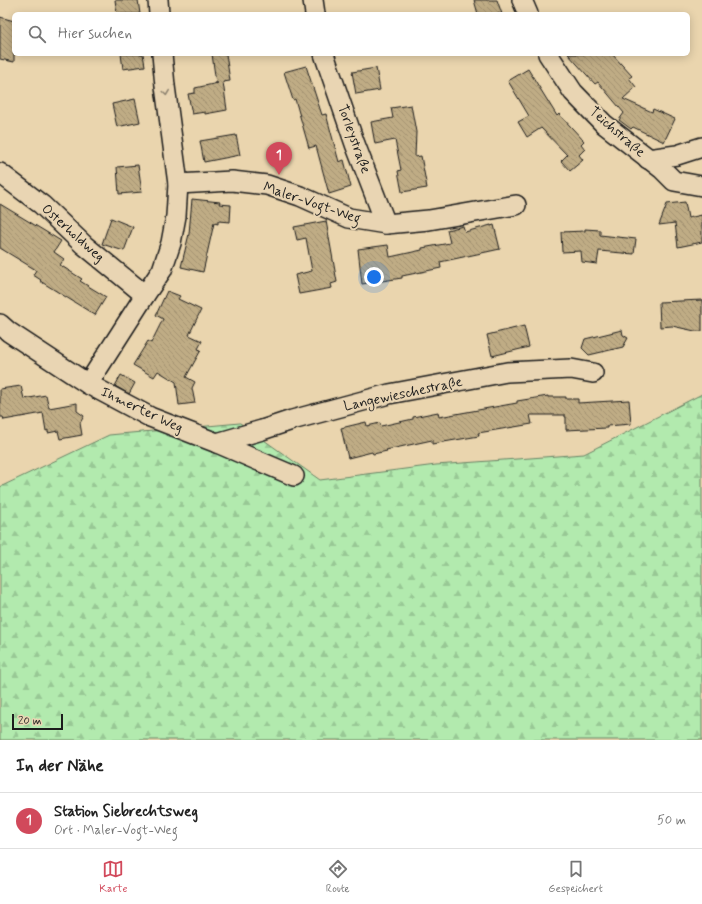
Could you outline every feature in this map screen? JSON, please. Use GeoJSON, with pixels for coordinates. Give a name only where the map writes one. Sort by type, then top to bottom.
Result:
{"type":"FeatureCollection","features":[{"type":"Feature","properties":{"kind":"street"},"geometry":{"type":"LineString","coordinates":[[158,0],[159,12]]}},
{"type":"Feature","properties":{"kind":"street"},"geometry":{"type":"LineString","coordinates":[[313,0],[316,12]]}},
{"type":"Feature","properties":{"kind":"street"},"geometry":{"type":"LineString","coordinates":[[522,0],[527,12]]}},
{"type":"Feature","properties":{"kind":"street"},"geometry":{"type":"LineString","coordinates":[[88,384],[162,270],[171,243],[176,216],[178,184],[162,56]]}},
{"type":"Feature","properties":{"kind":"street","name":"Torleystraße"},"geometry":{"type":"LineString","coordinates":[[325,56],[355,144],[386,224]]}},
{"type":"Feature","properties":{"kind":"street","name":"Teichstraße"},"geometry":{"type":"LineString","coordinates":[[549,56],[573,92],[604,124],[662,169],[674,181],[702,186]]}},
{"type":"Feature","properties":{"kind":"street"},"geometry":{"type":"LineString","coordinates":[[648,159],[677,155],[702,147]]}},
{"type":"Feature","properties":{"kind":"street","name":"Osterholdweg"},"geometry":{"type":"LineString","coordinates":[[0,173],[42,205],[84,245],[145,295]]}},
{"type":"Feature","properties":{"kind":"street","name":"Maler-Vogt-Weg"},"geometry":{"type":"LineString","coordinates":[[178,184],[232,181],[267,185],[300,196],[349,218],[386,224],[429,220],[516,205]]}},
{"type":"Feature","properties":{"kind":"street","name":"Ihmerter Weg"},"geometry":{"type":"LineString","coordinates":[[0,324],[9,332],[88,384],[150,417],[217,443],[294,476]]}},
{"type":"Feature","properties":{"kind":"street","name":"Langewieschestraße"},"geometry":{"type":"LineString","coordinates":[[217,443],[292,420],[389,394],[507,372],[571,369],[593,373]]}},
{"type":"Feature","properties":{"kind":"green space"},"geometry":{"type":"Polygon","coordinates":[[[702,394],[702,740],[0,740],[0,487],[109,435],[240,423],[320,480],[436,465],[584,454],[702,394]]]}},
{"type":"Feature","properties":{"kind":"building"},"geometry":{"type":"Polygon","coordinates":[[[115,0],[138,0],[140,12],[117,12],[115,0]]]}},
{"type":"Feature","properties":{"kind":"building"},"geometry":{"type":"Polygon","coordinates":[[[474,0],[497,0],[501,12],[477,12],[474,0]]]}},
{"type":"Feature","properties":{"kind":"building"},"geometry":{"type":"Polygon","coordinates":[[[0,17],[12,20],[12,56],[14,56],[14,62],[0,59],[0,17]]]}},
{"type":"Feature","properties":{"kind":"building"},"geometry":{"type":"Polygon","coordinates":[[[121,56],[143,56],[145,66],[123,69],[121,56]]]}},
{"type":"Feature","properties":{"kind":"building"},"geometry":{"type":"Polygon","coordinates":[[[212,56],[226,56],[230,81],[223,82],[227,110],[205,114],[205,112],[192,114],[188,94],[195,93],[195,88],[218,83],[216,83],[212,56]]]}},
{"type":"Feature","properties":{"kind":"building"},"geometry":{"type":"Polygon","coordinates":[[[570,56],[614,56],[632,76],[629,78],[636,87],[623,99],[652,112],[653,109],[675,119],[664,142],[633,127],[631,129],[619,120],[624,113],[598,82],[595,84],[570,56]]]}},
{"type":"Feature","properties":{"kind":"building"},"geometry":{"type":"Polygon","coordinates":[[[306,66],[322,115],[326,114],[339,162],[344,160],[351,187],[329,194],[316,146],[309,148],[295,99],[293,100],[284,72],[306,66]]]}},
{"type":"Feature","properties":{"kind":"building"},"geometry":{"type":"Polygon","coordinates":[[[376,68],[380,90],[356,94],[352,72],[376,68]]]}},
{"type":"Feature","properties":{"kind":"building"},"geometry":{"type":"Polygon","coordinates":[[[528,69],[557,116],[559,114],[584,141],[581,144],[585,149],[579,155],[583,160],[570,171],[561,161],[567,155],[541,128],[527,137],[518,122],[529,116],[508,81],[528,69]]]}},
{"type":"Feature","properties":{"kind":"building"},"geometry":{"type":"Polygon","coordinates":[[[135,99],[140,122],[117,127],[112,104],[135,99]]]}},
{"type":"Feature","properties":{"kind":"building"},"geometry":{"type":"Polygon","coordinates":[[[411,105],[416,132],[415,157],[421,156],[427,188],[402,192],[398,171],[401,170],[395,140],[375,144],[371,122],[393,118],[391,108],[411,105]]]}},
{"type":"Feature","properties":{"kind":"building"},"geometry":{"type":"Polygon","coordinates":[[[236,135],[240,155],[204,162],[200,141],[236,135]]]}},
{"type":"Feature","properties":{"kind":"building"},"geometry":{"type":"Polygon","coordinates":[[[138,165],[142,192],[119,194],[117,167],[138,165]]]}},
{"type":"Feature","properties":{"kind":"building"},"geometry":{"type":"Polygon","coordinates":[[[192,199],[220,202],[219,204],[231,205],[230,222],[218,221],[218,224],[214,223],[203,272],[181,267],[189,234],[192,199]]]}},
{"type":"Feature","properties":{"kind":"building"},"geometry":{"type":"Polygon","coordinates":[[[685,202],[688,218],[702,215],[702,242],[678,247],[675,223],[659,225],[667,204],[685,202]]]}},
{"type":"Feature","properties":{"kind":"building"},"geometry":{"type":"Polygon","coordinates":[[[0,204],[61,241],[54,252],[64,259],[60,265],[82,279],[80,281],[106,297],[95,315],[40,281],[41,280],[33,275],[36,270],[0,248],[0,204]]]}},
{"type":"Feature","properties":{"kind":"building"},"geometry":{"type":"Polygon","coordinates":[[[111,218],[133,227],[124,251],[102,244],[111,218]]]}},
{"type":"Feature","properties":{"kind":"building"},"geometry":{"type":"Polygon","coordinates":[[[326,221],[337,282],[331,284],[332,288],[299,294],[295,275],[312,271],[306,238],[297,240],[294,227],[326,221]]]}},
{"type":"Feature","properties":{"kind":"building"},"geometry":{"type":"Polygon","coordinates":[[[494,225],[500,249],[440,262],[441,268],[402,276],[402,278],[362,284],[358,249],[388,245],[390,257],[422,250],[422,248],[450,243],[447,230],[463,226],[465,232],[494,225]]]}},
{"type":"Feature","properties":{"kind":"building"},"geometry":{"type":"Polygon","coordinates":[[[585,229],[600,230],[600,235],[636,239],[634,254],[599,251],[597,264],[582,262],[581,251],[562,252],[561,232],[585,231],[585,229]]]}},
{"type":"Feature","properties":{"kind":"building"},"geometry":{"type":"Polygon","coordinates":[[[167,291],[180,296],[178,299],[201,310],[189,335],[202,341],[198,349],[201,350],[186,377],[195,382],[192,388],[195,403],[179,405],[176,382],[158,371],[154,377],[133,365],[148,341],[151,343],[163,319],[156,315],[167,291]]]}},
{"type":"Feature","properties":{"kind":"building"},"geometry":{"type":"Polygon","coordinates":[[[702,300],[702,331],[672,326],[660,327],[659,302],[702,300]]]}},
{"type":"Feature","properties":{"kind":"building"},"geometry":{"type":"Polygon","coordinates":[[[524,326],[529,347],[492,356],[487,335],[524,326]]]}},
{"type":"Feature","properties":{"kind":"building"},"geometry":{"type":"Polygon","coordinates":[[[622,330],[623,335],[628,338],[623,347],[589,355],[582,348],[585,339],[622,330]]]}},
{"type":"Feature","properties":{"kind":"building"},"geometry":{"type":"Polygon","coordinates":[[[121,375],[135,383],[129,394],[115,386],[121,375]]]}},
{"type":"Feature","properties":{"kind":"building"},"geometry":{"type":"Polygon","coordinates":[[[21,386],[24,399],[46,395],[49,408],[77,403],[77,411],[84,416],[80,423],[82,435],[60,439],[58,431],[48,433],[48,430],[46,431],[43,413],[4,420],[3,417],[0,417],[0,389],[21,386]]]}},
{"type":"Feature","properties":{"kind":"building"},"geometry":{"type":"Polygon","coordinates":[[[548,396],[578,399],[578,403],[629,400],[631,424],[607,426],[607,428],[566,430],[565,415],[530,415],[532,424],[478,433],[479,436],[432,444],[432,440],[373,454],[372,452],[348,458],[341,428],[366,422],[367,426],[380,423],[381,426],[438,412],[439,417],[548,396]]]}},
{"type":"Feature","properties":{"kind":"place","name":"Station Siebrechtsweg"},"geometry":{"type":"Point","coordinates":[279,175]}}]}
